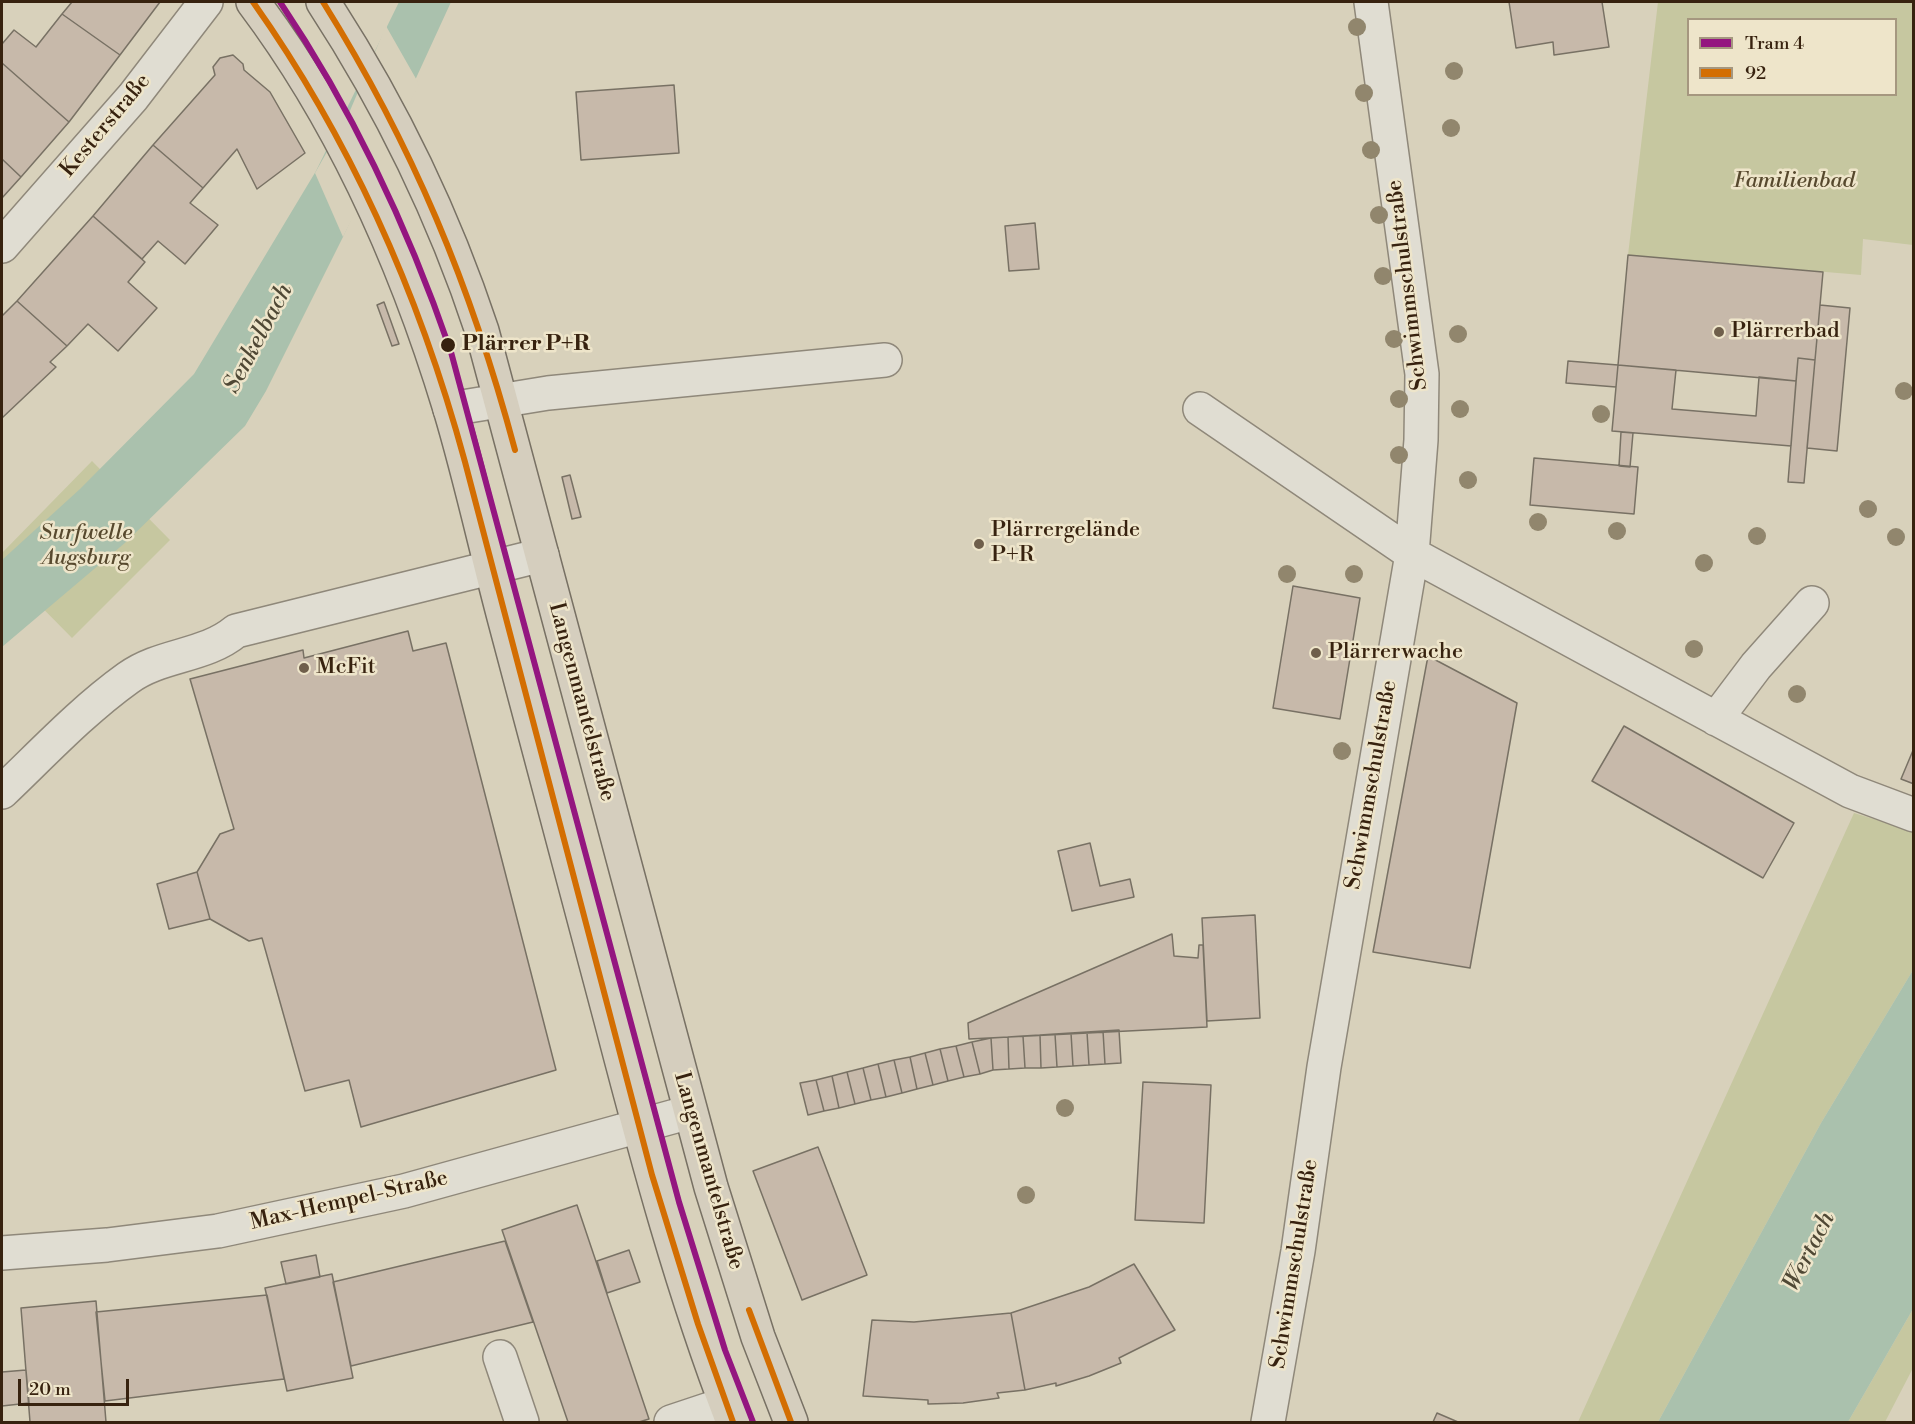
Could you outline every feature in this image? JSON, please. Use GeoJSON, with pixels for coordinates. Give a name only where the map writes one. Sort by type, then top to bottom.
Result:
{"type":"FeatureCollection","features":[{"type":"Feature","properties":{"kind":"main road"},"geometry":{"type":"LineString","coordinates":[[253,2],[282,39],[338,133],[367,192],[416,308],[450,409],[639,1127],[697,1323],[729,1413]]}},
{"type":"Feature","properties":{"kind":"main road","name":"Langenmantelstraße"},"geometry":{"type":"LineString","coordinates":[[323,2],[398,132],[450,243],[471,299],[502,400],[690,1112],[758,1337],[790,1422]]}},
{"type":"Feature","properties":{"kind":"street","name":"Kesterstraße"},"geometry":{"type":"LineString","coordinates":[[2,246],[133,97],[206,2]]}},
{"type":"Feature","properties":{"kind":"street","name":"Schwimmschulstraße"},"geometry":{"type":"LineString","coordinates":[[1268,1422],[1297,1262],[1324,1067],[1412,554],[1421,440],[1422,374],[1371,2]]}},
{"type":"Feature","properties":{"kind":"street"},"geometry":{"type":"LineString","coordinates":[[450,409],[502,400],[885,360]]}},
{"type":"Feature","properties":{"kind":"street"},"geometry":{"type":"LineString","coordinates":[[1200,409],[1412,554],[1850,791],[1914,815]]}},
{"type":"Feature","properties":{"kind":"street"},"geometry":{"type":"LineString","coordinates":[[2,792],[128,678],[160,660],[220,644],[236,632],[542,555]]}},
{"type":"Feature","properties":{"kind":"street"},"geometry":{"type":"LineString","coordinates":[[1716,719],[1756,666],[1812,603]]}},
{"type":"Feature","properties":{"kind":"street","name":"Max-Hempel-Straße"},"geometry":{"type":"LineString","coordinates":[[2,1253],[106,1245],[218,1231],[404,1191],[690,1112]]}},
{"type":"Feature","properties":{"kind":"street"},"geometry":{"type":"LineString","coordinates":[[500,1357],[522,1422]]}},
{"type":"Feature","properties":{"kind":"street"},"geometry":{"type":"LineString","coordinates":[[671,1422],[729,1413]]}},
{"type":"Feature","properties":{"kind":"green space","name":"Familienbad"},"geometry":{"type":"Polygon","coordinates":[[[1658,2],[1913,2],[1913,245],[1863,239],[1861,275],[1628,255],[1658,2]]]}},
{"type":"Feature","properties":{"kind":"green space","name":"Surfwelle Augsburg"},"geometry":{"type":"Polygon","coordinates":[[[92,461],[170,540],[72,638],[2,567],[2,553],[92,461]]]}},
{"type":"Feature","properties":{"kind":"green space"},"geometry":{"type":"Polygon","coordinates":[[[1854,813],[1913,831],[1913,970],[1821,1123],[1658,1422],[1578,1422],[1854,813]]]}},
{"type":"Feature","properties":{"kind":"green space"},"geometry":{"type":"Polygon","coordinates":[[[1913,1309],[1913,1368],[1885,1422],[1848,1422],[1913,1309]]]}},
{"type":"Feature","properties":{"kind":"water","name":"Senkelbach"},"geometry":{"type":"Polygon","coordinates":[[[399,2],[451,2],[343,237],[266,391],[245,426],[126,542],[2,647],[2,560],[80,489],[194,374],[316,171],[399,2]]]}},
{"type":"Feature","properties":{"kind":"water","name":"Wertach"},"geometry":{"type":"Polygon","coordinates":[[[1913,970],[1913,1309],[1848,1422],[1658,1422],[1821,1123],[1913,970]]]}},
{"type":"Feature","properties":{"kind":"pier"},"geometry":{"type":"Polygon","coordinates":[[[386,26],[419,84],[343,237],[315,173],[349,113],[386,26]]]}},
{"type":"Feature","properties":{"kind":"building"},"geometry":{"type":"Polygon","coordinates":[[[72,2],[160,2],[120,55],[62,14],[72,2]]]}},
{"type":"Feature","properties":{"kind":"building"},"geometry":{"type":"Polygon","coordinates":[[[1509,2],[1602,2],[1609,47],[1554,55],[1553,42],[1516,48],[1509,2]]]}},
{"type":"Feature","properties":{"kind":"building"},"geometry":{"type":"Polygon","coordinates":[[[62,14],[120,55],[69,122],[2,63],[2,44],[14,30],[36,47],[62,14]]]}},
{"type":"Feature","properties":{"kind":"building"},"geometry":{"type":"Polygon","coordinates":[[[233,55],[243,64],[244,70],[270,92],[305,153],[257,189],[237,149],[203,188],[153,145],[215,75],[213,67],[220,58],[233,55]]]}},
{"type":"Feature","properties":{"kind":"building"},"geometry":{"type":"Polygon","coordinates":[[[2,63],[69,122],[21,177],[2,159],[2,63]]]}},
{"type":"Feature","properties":{"kind":"building"},"geometry":{"type":"Polygon","coordinates":[[[674,85],[679,153],[581,160],[576,92],[674,85]]]}},
{"type":"Feature","properties":{"kind":"building"},"geometry":{"type":"Polygon","coordinates":[[[153,145],[203,188],[190,203],[218,225],[185,264],[158,241],[142,259],[93,216],[153,145]]]}},
{"type":"Feature","properties":{"kind":"building"},"geometry":{"type":"Polygon","coordinates":[[[2,159],[21,177],[2,198],[2,159]]]}},
{"type":"Feature","properties":{"kind":"building"},"geometry":{"type":"Polygon","coordinates":[[[93,216],[145,262],[128,282],[157,308],[118,351],[88,324],[67,346],[17,301],[93,216]]]}},
{"type":"Feature","properties":{"kind":"building"},"geometry":{"type":"Polygon","coordinates":[[[1035,223],[1039,269],[1009,271],[1005,226],[1035,223]]]}},
{"type":"Feature","properties":{"kind":"building","name":"Plärrerbad"},"geometry":{"type":"Polygon","coordinates":[[[1628,255],[1823,272],[1815,360],[1798,358],[1796,381],[1618,365],[1628,255]]]}},
{"type":"Feature","properties":{"kind":"building"},"geometry":{"type":"Polygon","coordinates":[[[17,301],[67,346],[50,362],[56,367],[2,418],[2,316],[17,301]]]}},
{"type":"Feature","properties":{"kind":"building"},"geometry":{"type":"Polygon","coordinates":[[[384,302],[399,344],[392,346],[377,305],[384,302]]]}},
{"type":"Feature","properties":{"kind":"building"},"geometry":{"type":"Polygon","coordinates":[[[1820,305],[1850,308],[1837,451],[1807,448],[1820,305]]]}},
{"type":"Feature","properties":{"kind":"building"},"geometry":{"type":"Polygon","coordinates":[[[1798,358],[1815,360],[1804,483],[1788,482],[1798,358]]]}},
{"type":"Feature","properties":{"kind":"building"},"geometry":{"type":"Polygon","coordinates":[[[1568,361],[1618,365],[1616,387],[1566,383],[1568,361]]]}},
{"type":"Feature","properties":{"kind":"building","name":"Plärrerbad"},"geometry":{"type":"Polygon","coordinates":[[[1618,365],[1676,370],[1672,409],[1756,416],[1759,377],[1796,381],[1791,446],[1612,431],[1618,365]]]}},
{"type":"Feature","properties":{"kind":"building"},"geometry":{"type":"Polygon","coordinates":[[[1621,432],[1633,433],[1630,467],[1619,466],[1621,432]]]}},
{"type":"Feature","properties":{"kind":"building"},"geometry":{"type":"Polygon","coordinates":[[[1534,458],[1638,467],[1634,514],[1530,505],[1534,458]]]}},
{"type":"Feature","properties":{"kind":"building"},"geometry":{"type":"Polygon","coordinates":[[[570,475],[581,517],[572,519],[562,477],[570,475]]]}},
{"type":"Feature","properties":{"kind":"building","name":"Plärrerwache"},"geometry":{"type":"Polygon","coordinates":[[[1293,586],[1360,598],[1340,719],[1273,708],[1293,586]]]}},
{"type":"Feature","properties":{"kind":"building"},"geometry":{"type":"Polygon","coordinates":[[[408,631],[413,651],[446,643],[556,1070],[361,1127],[349,1080],[305,1091],[262,938],[249,941],[210,919],[197,872],[220,834],[234,829],[190,679],[303,650],[304,658],[408,631]]]}},
{"type":"Feature","properties":{"kind":"building"},"geometry":{"type":"Polygon","coordinates":[[[1428,656],[1517,703],[1470,968],[1373,952],[1428,656]]]}},
{"type":"Feature","properties":{"kind":"building"},"geometry":{"type":"Polygon","coordinates":[[[1624,726],[1794,823],[1763,878],[1592,781],[1624,726]]]}},
{"type":"Feature","properties":{"kind":"building"},"geometry":{"type":"Polygon","coordinates":[[[1914,748],[1914,784],[1901,779],[1914,748]]]}},
{"type":"Feature","properties":{"kind":"building"},"geometry":{"type":"Polygon","coordinates":[[[1090,843],[1100,886],[1130,879],[1134,897],[1072,911],[1058,851],[1090,843]]]}},
{"type":"Feature","properties":{"kind":"building"},"geometry":{"type":"Polygon","coordinates":[[[197,872],[210,919],[169,929],[157,884],[197,872]]]}},
{"type":"Feature","properties":{"kind":"building"},"geometry":{"type":"Polygon","coordinates":[[[1255,915],[1260,1018],[1207,1021],[1202,918],[1255,915]]]}},
{"type":"Feature","properties":{"kind":"building"},"geometry":{"type":"Polygon","coordinates":[[[1172,934],[1174,956],[1198,958],[1199,945],[1203,945],[1207,1027],[969,1039],[968,1023],[1172,934]]]}},
{"type":"Feature","properties":{"kind":"building"},"geometry":{"type":"Polygon","coordinates":[[[1119,1030],[1121,1063],[1105,1064],[1103,1031],[1119,1030]]]}},
{"type":"Feature","properties":{"kind":"building"},"geometry":{"type":"Polygon","coordinates":[[[1103,1031],[1105,1064],[1089,1065],[1087,1032],[1103,1031]]]}},
{"type":"Feature","properties":{"kind":"building"},"geometry":{"type":"Polygon","coordinates":[[[1087,1032],[1089,1065],[1073,1066],[1071,1033],[1087,1032]]]}},
{"type":"Feature","properties":{"kind":"building"},"geometry":{"type":"Polygon","coordinates":[[[1071,1033],[1073,1066],[1057,1067],[1055,1034],[1071,1033]]]}},
{"type":"Feature","properties":{"kind":"building"},"geometry":{"type":"Polygon","coordinates":[[[1055,1034],[1057,1067],[1041,1068],[1040,1035],[1055,1034]]]}},
{"type":"Feature","properties":{"kind":"building"},"geometry":{"type":"Polygon","coordinates":[[[1040,1035],[1041,1068],[1025,1068],[1023,1036],[1040,1035]]]}},
{"type":"Feature","properties":{"kind":"building"},"geometry":{"type":"Polygon","coordinates":[[[1023,1036],[1025,1068],[1009,1069],[1008,1037],[1023,1036]]]}},
{"type":"Feature","properties":{"kind":"building"},"geometry":{"type":"Polygon","coordinates":[[[1008,1037],[1009,1069],[993,1070],[991,1038],[1008,1037]]]}},
{"type":"Feature","properties":{"kind":"building"},"geometry":{"type":"Polygon","coordinates":[[[991,1038],[993,1070],[980,1074],[972,1042],[991,1038]]]}},
{"type":"Feature","properties":{"kind":"building"},"geometry":{"type":"Polygon","coordinates":[[[972,1042],[980,1074],[964,1077],[956,1046],[972,1042]]]}},
{"type":"Feature","properties":{"kind":"building"},"geometry":{"type":"Polygon","coordinates":[[[956,1046],[964,1077],[948,1081],[940,1049],[956,1046]]]}},
{"type":"Feature","properties":{"kind":"building"},"geometry":{"type":"Polygon","coordinates":[[[940,1049],[948,1081],[933,1085],[925,1053],[940,1049]]]}},
{"type":"Feature","properties":{"kind":"building"},"geometry":{"type":"Polygon","coordinates":[[[925,1053],[933,1085],[917,1089],[910,1057],[925,1053]]]}},
{"type":"Feature","properties":{"kind":"building"},"geometry":{"type":"Polygon","coordinates":[[[910,1057],[917,1089],[902,1093],[894,1060],[910,1057]]]}},
{"type":"Feature","properties":{"kind":"building"},"geometry":{"type":"Polygon","coordinates":[[[894,1060],[902,1093],[886,1097],[878,1064],[894,1060]]]}},
{"type":"Feature","properties":{"kind":"building"},"geometry":{"type":"Polygon","coordinates":[[[878,1064],[886,1097],[871,1100],[863,1068],[878,1064]]]}},
{"type":"Feature","properties":{"kind":"building"},"geometry":{"type":"Polygon","coordinates":[[[863,1068],[871,1100],[855,1104],[847,1072],[863,1068]]]}},
{"type":"Feature","properties":{"kind":"building"},"geometry":{"type":"Polygon","coordinates":[[[847,1072],[855,1104],[839,1108],[832,1076],[847,1072]]]}},
{"type":"Feature","properties":{"kind":"building"},"geometry":{"type":"Polygon","coordinates":[[[832,1076],[839,1108],[824,1111],[816,1080],[832,1076]]]}},
{"type":"Feature","properties":{"kind":"building"},"geometry":{"type":"Polygon","coordinates":[[[816,1080],[824,1111],[808,1115],[800,1083],[816,1080]]]}},
{"type":"Feature","properties":{"kind":"building"},"geometry":{"type":"Polygon","coordinates":[[[1143,1082],[1211,1085],[1204,1223],[1135,1220],[1143,1082]]]}},
{"type":"Feature","properties":{"kind":"building"},"geometry":{"type":"Polygon","coordinates":[[[818,1147],[867,1275],[802,1300],[753,1171],[818,1147]]]}},
{"type":"Feature","properties":{"kind":"building"},"geometry":{"type":"Polygon","coordinates":[[[577,1205],[649,1419],[639,1422],[568,1422],[502,1230],[577,1205]]]}},
{"type":"Feature","properties":{"kind":"building"},"geometry":{"type":"Polygon","coordinates":[[[505,1241],[533,1322],[351,1366],[333,1282],[505,1241]]]}},
{"type":"Feature","properties":{"kind":"building"},"geometry":{"type":"Polygon","coordinates":[[[629,1250],[640,1282],[607,1293],[597,1261],[629,1250]]]}},
{"type":"Feature","properties":{"kind":"building"},"geometry":{"type":"Polygon","coordinates":[[[316,1255],[320,1277],[286,1284],[281,1262],[316,1255]]]}},
{"type":"Feature","properties":{"kind":"building"},"geometry":{"type":"Polygon","coordinates":[[[1134,1264],[1175,1330],[1119,1358],[1121,1363],[1089,1376],[1056,1386],[1056,1383],[1025,1390],[1011,1313],[1089,1287],[1134,1264]]]}},
{"type":"Feature","properties":{"kind":"building"},"geometry":{"type":"Polygon","coordinates":[[[332,1274],[353,1378],[287,1391],[265,1288],[332,1274]]]}},
{"type":"Feature","properties":{"kind":"building"},"geometry":{"type":"Polygon","coordinates":[[[267,1295],[284,1379],[105,1401],[96,1312],[267,1295]]]}},
{"type":"Feature","properties":{"kind":"building"},"geometry":{"type":"Polygon","coordinates":[[[96,1301],[106,1422],[30,1422],[21,1308],[96,1301]]]}},
{"type":"Feature","properties":{"kind":"building"},"geometry":{"type":"Polygon","coordinates":[[[1011,1313],[1025,1390],[997,1393],[999,1398],[963,1403],[928,1404],[928,1400],[863,1396],[872,1320],[914,1322],[1011,1313]]]}},
{"type":"Feature","properties":{"kind":"building"},"geometry":{"type":"Polygon","coordinates":[[[26,1370],[29,1403],[2,1406],[2,1372],[26,1370]]]}},
{"type":"Feature","properties":{"kind":"building"},"geometry":{"type":"Polygon","coordinates":[[[1437,1413],[1458,1422],[1433,1422],[1437,1413]]]}},
{"type":"Feature","properties":{"kind":"tram line","name":"4"},"geometry":{"type":"LineString","coordinates":[[280,2],[332,86],[377,171],[417,260],[451,352],[679,1202],[725,1350],[753,1422]]}},
{"type":"Feature","properties":{"kind":"transit line","name":"92"},"geometry":{"type":"LineString","coordinates":[[253,2],[289,55],[352,165],[404,280],[427,340],[465,462],[652,1175],[698,1324],[733,1422]]}},
{"type":"Feature","properties":{"kind":"transit line","name":"92"},"geometry":{"type":"LineString","coordinates":[[323,2],[385,110],[436,218],[479,331],[515,450]]}},
{"type":"Feature","properties":{"kind":"transit line","name":"92"},"geometry":{"type":"LineString","coordinates":[[749,1310],[791,1422]]}},
{"type":"Feature","properties":{"kind":"place","name":"Plärrerbad"},"geometry":{"type":"Point","coordinates":[1719,332]}},
{"type":"Feature","properties":{"kind":"place","name":"Plärrer P+R"},"geometry":{"type":"Point","coordinates":[448,345]}},
{"type":"Feature","properties":{"kind":"place","name":"Plärrergelände P+R"},"geometry":{"type":"Point","coordinates":[979,544]}},
{"type":"Feature","properties":{"kind":"place","name":"Plärrerwache"},"geometry":{"type":"Point","coordinates":[1316,653]}},
{"type":"Feature","properties":{"kind":"place","name":"McFit"},"geometry":{"type":"Point","coordinates":[304,668]}}]}
